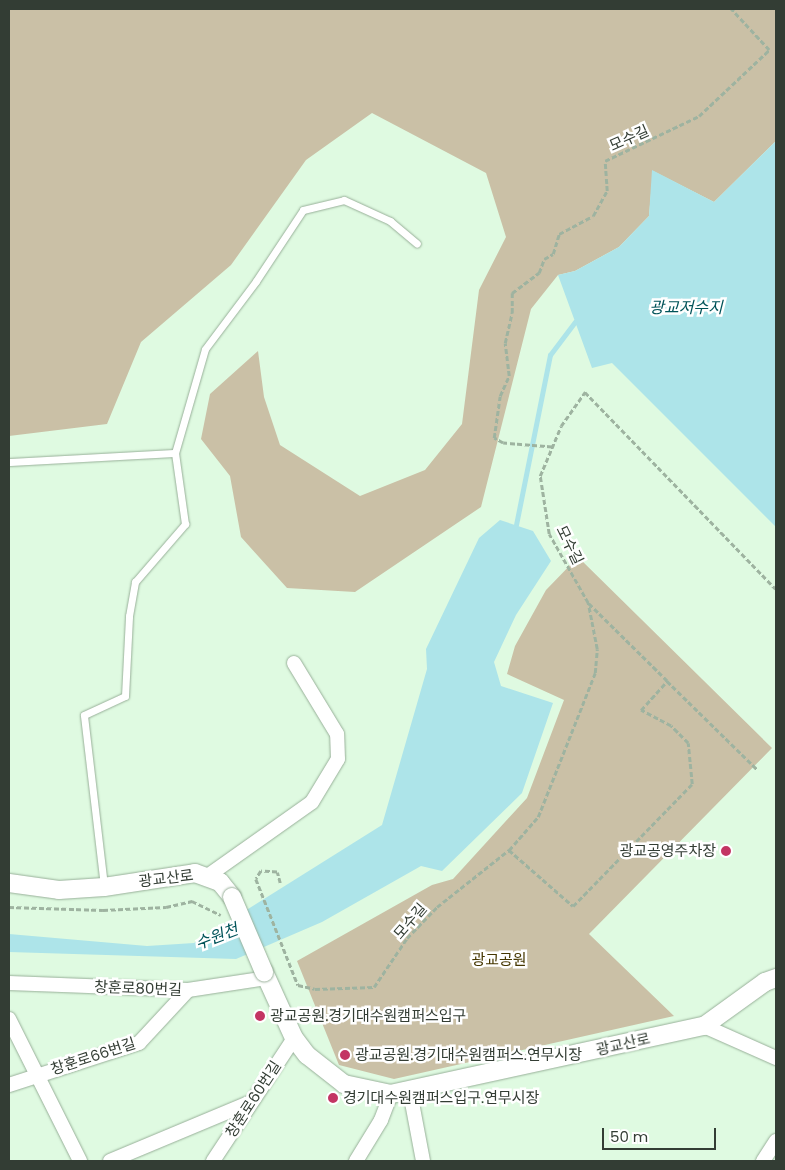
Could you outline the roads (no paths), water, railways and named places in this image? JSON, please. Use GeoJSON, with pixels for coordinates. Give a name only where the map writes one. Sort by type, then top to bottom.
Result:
{"type":"FeatureCollection","features":[{"type":"Feature","properties":{"kind":"street"},"geometry":{"type":"LineString","coordinates":[[209,875],[312,802],[338,759],[337,734],[294,663]]}},
{"type":"Feature","properties":{"kind":"street","name":"광교산로"},"geometry":{"type":"LineString","coordinates":[[9,883],[59,890],[104,887],[195,873],[209,875],[227,888],[232,897],[294,1038],[317,1065],[344,1084],[365,1091],[391,1094],[410,1092],[704,1026],[764,982],[776,978]]}},
{"type":"Feature","properties":{"kind":"street","name":"창훈로80번길"},"geometry":{"type":"LineString","coordinates":[[9,983],[188,990],[265,975]]}},
{"type":"Feature","properties":{"kind":"street","name":"창훈로66번길"},"geometry":{"type":"LineString","coordinates":[[9,1085],[139,1042],[188,990]]}},
{"type":"Feature","properties":{"kind":"street"},"geometry":{"type":"LineString","coordinates":[[9,1019],[36,1076]]}},
{"type":"Feature","properties":{"kind":"street"},"geometry":{"type":"LineString","coordinates":[[704,1026],[776,1058]]}},
{"type":"Feature","properties":{"kind":"street","name":"창훈로60번길"},"geometry":{"type":"LineString","coordinates":[[213,1161],[294,1038]]}},
{"type":"Feature","properties":{"kind":"street","name":"창훈로66번길"},"geometry":{"type":"LineString","coordinates":[[36,1076],[80,1161]]}},
{"type":"Feature","properties":{"kind":"street"},"geometry":{"type":"LineString","coordinates":[[410,1092],[423,1161]]}},
{"type":"Feature","properties":{"kind":"street"},"geometry":{"type":"LineString","coordinates":[[356,1161],[381,1120],[391,1094]]}},
{"type":"Feature","properties":{"kind":"street"},"geometry":{"type":"LineString","coordinates":[[110,1161],[251,1102]]}},
{"type":"Feature","properties":{"kind":"street"},"geometry":{"type":"LineString","coordinates":[[763,1161],[776,1141]]}},
{"type":"Feature","properties":{"kind":"lane"},"geometry":{"type":"LineString","coordinates":[[104,887],[84,715],[125,696],[129,616],[135,582],[185,524],[174,453],[205,349],[256,281],[302,210],[344,200],[390,221],[417,244]]}},
{"type":"Feature","properties":{"kind":"lane"},"geometry":{"type":"LineString","coordinates":[[9,462],[174,453]]}},
{"type":"Feature","properties":{"kind":"water","name":"광교저수지"},"geometry":{"type":"Polygon","coordinates":[[[776,141],[776,527],[612,363],[592,368],[558,275],[575,271],[619,247],[649,216],[652,170],[714,202],[776,141]]]}},
{"type":"Feature","properties":{"kind":"water","name":"수원천"},"geometry":{"type":"Polygon","coordinates":[[[500,520],[533,531],[551,561],[516,615],[494,662],[501,686],[553,703],[522,793],[442,871],[421,866],[322,922],[236,959],[9,952],[9,934],[147,946],[194,943],[382,825],[427,669],[426,649],[479,538],[500,520]]]}},
{"type":"Feature","properties":{"kind":"waterway"},"geometry":{"type":"LineString","coordinates":[[516,525],[550,355],[575,322]]}},
{"type":"Feature","properties":{"kind":"place","name":"광교공영주차장"},"geometry":{"type":"Point","coordinates":[726,851]}},
{"type":"Feature","properties":{"kind":"place","name":"광교공원.경기대수원캠퍼스입구"},"geometry":{"type":"Point","coordinates":[260,1016]}},
{"type":"Feature","properties":{"kind":"place","name":"광교공원.경기대수원캠퍼스.연무시장"},"geometry":{"type":"Point","coordinates":[345,1055]}},
{"type":"Feature","properties":{"kind":"place","name":"경기대수원캠퍼스입구.연무시장"},"geometry":{"type":"Point","coordinates":[333,1098]}},
{"type":"Feature","properties":{"kind":"park label","name":"광교공원"},"geometry":{"type":"Point","coordinates":[499,960]}}]}
